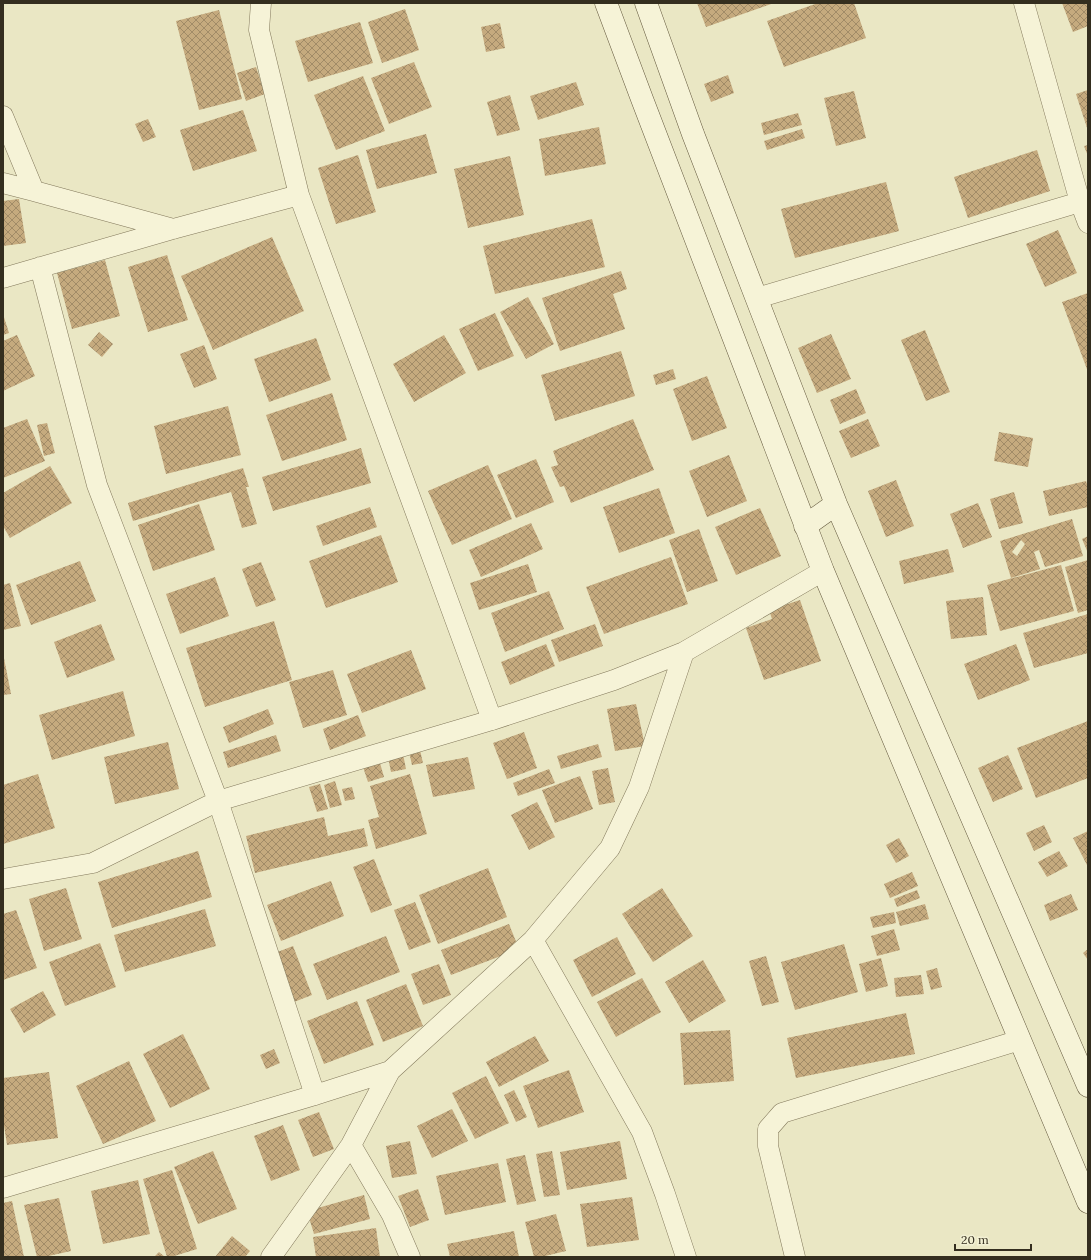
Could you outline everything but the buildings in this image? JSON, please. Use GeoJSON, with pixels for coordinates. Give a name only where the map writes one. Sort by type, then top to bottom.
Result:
{"type":"FeatureCollection","features":[{"type":"Feature","properties":{"kind":"main road"},"geometry":{"type":"LineString","coordinates":[[606,3],[823,571],[1088,1202]]}},
{"type":"Feature","properties":{"kind":"main road"},"geometry":{"type":"LineString","coordinates":[[646,3],[693,134],[836,504],[1088,1086]]}},
{"type":"Feature","properties":{"kind":"main road"},"geometry":{"type":"LineString","coordinates":[[805,526],[836,504]]}},
{"type":"Feature","properties":{"kind":"street"},"geometry":{"type":"LineString","coordinates":[[248,3],[259,30],[299,195],[492,720]]}},
{"type":"Feature","properties":{"kind":"street"},"geometry":{"type":"LineString","coordinates":[[259,30],[260,3]]}},
{"type":"Feature","properties":{"kind":"street"},"geometry":{"type":"LineString","coordinates":[[1024,3],[1080,202],[1088,223]]}},
{"type":"Feature","properties":{"kind":"street"},"geometry":{"type":"LineString","coordinates":[[3,116],[34,191]]}},
{"type":"Feature","properties":{"kind":"street"},"geometry":{"type":"LineString","coordinates":[[3,184],[173,229]]}},
{"type":"Feature","properties":{"kind":"street"},"geometry":{"type":"LineString","coordinates":[[3,278],[173,229],[299,195]]}},
{"type":"Feature","properties":{"kind":"street"},"geometry":{"type":"LineString","coordinates":[[756,298],[1080,202]]}},
{"type":"Feature","properties":{"kind":"street"},"geometry":{"type":"LineString","coordinates":[[40,267],[97,485],[218,801],[315,1095]]}},
{"type":"Feature","properties":{"kind":"street"},"geometry":{"type":"LineString","coordinates":[[3,880],[94,863],[218,801],[492,720],[614,680],[684,652],[823,571]]}},
{"type":"Feature","properties":{"kind":"street"},"geometry":{"type":"LineString","coordinates":[[271,1257],[351,1145],[390,1071],[533,940],[610,848],[639,787],[684,652]]}},
{"type":"Feature","properties":{"kind":"street"},"geometry":{"type":"LineString","coordinates":[[533,940],[642,1132],[686,1257]]}},
{"type":"Feature","properties":{"kind":"street"},"geometry":{"type":"LineString","coordinates":[[795,1257],[768,1146],[768,1129],[782,1113],[1020,1040]]}},
{"type":"Feature","properties":{"kind":"street"},"geometry":{"type":"LineString","coordinates":[[3,1188],[315,1095],[390,1071]]}},
{"type":"Feature","properties":{"kind":"street"},"geometry":{"type":"LineString","coordinates":[[351,1145],[392,1215],[410,1257]]}}]}
